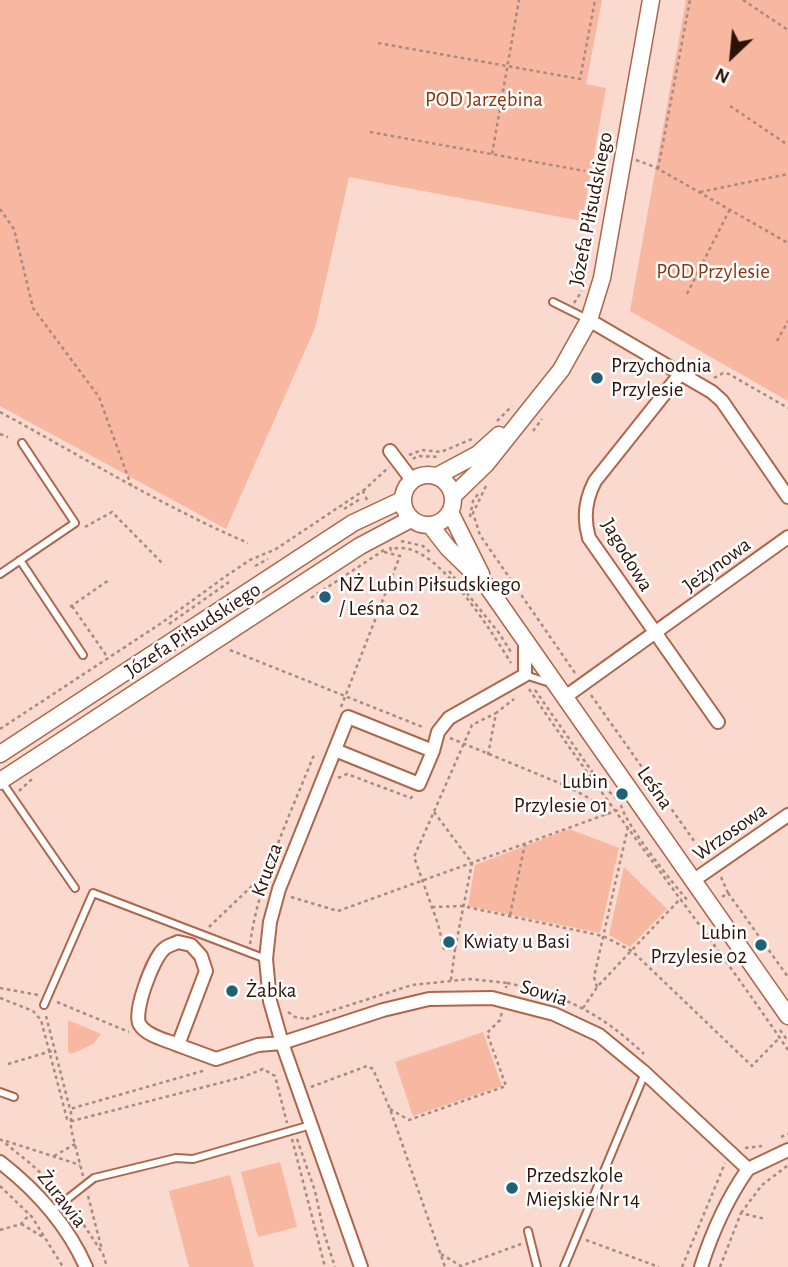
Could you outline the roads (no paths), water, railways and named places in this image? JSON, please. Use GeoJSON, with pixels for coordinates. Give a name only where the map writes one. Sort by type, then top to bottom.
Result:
{"type":"FeatureCollection","features":[{"type":"Feature","properties":{"kind":"street","name":"Józefa Piłsudskiego"},"geometry":{"type":"LineString","coordinates":[[436,476],[478,454],[522,405],[561,370],[579,314],[602,278],[651,0]]}},
{"type":"Feature","properties":{"kind":"street"},"geometry":{"type":"LineString","coordinates":[[579,314],[702,385],[722,401],[788,497]]}},
{"type":"Feature","properties":{"kind":"street","name":"Jagodowa"},"geometry":{"type":"LineString","coordinates":[[681,373],[595,481],[588,495],[584,523],[589,538],[718,722]]}},
{"type":"Feature","properties":{"kind":"street","name":"Józefa Piłsudskiego"},"geometry":{"type":"LineString","coordinates":[[452,504],[522,405]]}},
{"type":"Feature","properties":{"kind":"street"},"geometry":{"type":"LineString","coordinates":[[390,451],[407,474],[402,500],[407,514],[417,523],[438,523],[452,504],[448,484],[436,476],[407,474]]}},
{"type":"Feature","properties":{"kind":"street","name":"Józefa Piłsudskiego"},"geometry":{"type":"LineString","coordinates":[[0,754],[353,523],[402,500]]}},
{"type":"Feature","properties":{"kind":"street","name":"Leśna"},"geometry":{"type":"LineString","coordinates":[[452,504],[487,586],[788,1016]]}},
{"type":"Feature","properties":{"kind":"street","name":"Józefa Piłsudskiego"},"geometry":{"type":"LineString","coordinates":[[0,781],[360,546],[411,519]]}},
{"type":"Feature","properties":{"kind":"street","name":"Leśna"},"geometry":{"type":"LineString","coordinates":[[430,525],[487,586]]}},
{"type":"Feature","properties":{"kind":"street","name":"Jeżynowa"},"geometry":{"type":"LineString","coordinates":[[561,691],[583,684],[788,537]]}},
{"type":"Feature","properties":{"kind":"street"},"geometry":{"type":"LineString","coordinates":[[335,750],[419,784],[438,733],[449,718],[523,676],[525,641]]}},
{"type":"Feature","properties":{"kind":"street","name":"Krucza"},"geometry":{"type":"LineString","coordinates":[[361,1267],[310,1125],[270,1001],[266,958],[270,922],[279,889],[348,717],[433,751]]}},
{"type":"Feature","properties":{"kind":"street","name":"Wrzosowa"},"geometry":{"type":"LineString","coordinates":[[694,880],[721,868],[788,815]]}},
{"type":"Feature","properties":{"kind":"street"},"geometry":{"type":"LineString","coordinates":[[178,1045],[206,971],[201,956],[191,945],[178,942],[163,950],[155,963],[136,1012],[138,1023],[147,1032],[178,1045],[216,1059],[258,1045],[282,1043]]}},
{"type":"Feature","properties":{"kind":"street","name":"Sowia"},"geometry":{"type":"LineString","coordinates":[[282,1043],[383,1010],[429,999],[492,998],[554,1014],[599,1035],[733,1147],[748,1169]]}},
{"type":"Feature","properties":{"kind":"street"},"geometry":{"type":"LineString","coordinates":[[701,1267],[733,1190],[748,1169],[788,1150]]}},
{"type":"Feature","properties":{"kind":"street","name":"Żurawia"},"geometry":{"type":"LineString","coordinates":[[0,1161],[52,1211],[86,1267]]}},
{"type":"Feature","properties":{"kind":"lane"},"geometry":{"type":"LineString","coordinates":[[553,302],[579,314]]}},
{"type":"Feature","properties":{"kind":"lane"},"geometry":{"type":"LineString","coordinates":[[0,574],[75,523],[22,443]]}},
{"type":"Feature","properties":{"kind":"lane"},"geometry":{"type":"LineString","coordinates":[[20,560],[83,655]]}},
{"type":"Feature","properties":{"kind":"lane"},"geometry":{"type":"LineString","coordinates":[[523,676],[561,691]]}},
{"type":"Feature","properties":{"kind":"lane"},"geometry":{"type":"LineString","coordinates":[[0,781],[75,888]]}},
{"type":"Feature","properties":{"kind":"lane"},"geometry":{"type":"LineString","coordinates":[[47,1006],[93,893],[266,958]]}},
{"type":"Feature","properties":{"kind":"lane"},"geometry":{"type":"LineString","coordinates":[[565,1267],[645,1073]]}},
{"type":"Feature","properties":{"kind":"lane"},"geometry":{"type":"LineString","coordinates":[[0,1092],[14,1097]]}},
{"type":"Feature","properties":{"kind":"lane"},"geometry":{"type":"LineString","coordinates":[[52,1211],[94,1178],[176,1158],[193,1159],[310,1125]]}},
{"type":"Feature","properties":{"kind":"lane"},"geometry":{"type":"LineString","coordinates":[[528,1231],[537,1267]]}},
{"type":"Feature","properties":{"kind":"place","name":"Przychodnia Przylesie"},"geometry":{"type":"Point","coordinates":[597,378]}},
{"type":"Feature","properties":{"kind":"place","name":"NŻ Lubin Piłsudskiego / Leśna 02"},"geometry":{"type":"Point","coordinates":[325,597]}},
{"type":"Feature","properties":{"kind":"place","name":"Lubin Przylesie 01"},"geometry":{"type":"Point","coordinates":[622,794]}},
{"type":"Feature","properties":{"kind":"place","name":"Kwiaty u Basi"},"geometry":{"type":"Point","coordinates":[449,942]}},
{"type":"Feature","properties":{"kind":"place","name":"Lubin Przylesie 02"},"geometry":{"type":"Point","coordinates":[761,945]}},
{"type":"Feature","properties":{"kind":"place","name":"Żabka"},"geometry":{"type":"Point","coordinates":[232,991]}},
{"type":"Feature","properties":{"kind":"place","name":"Przedszkole Miejskie Nr 14"},"geometry":{"type":"Point","coordinates":[512,1188]}},
{"type":"Feature","properties":{"kind":"park label","name":"POD Jarzębina"},"geometry":{"type":"Point","coordinates":[484,100]}},
{"type":"Feature","properties":{"kind":"park label","name":"POD Przylesie"},"geometry":{"type":"Point","coordinates":[713,272]}}]}
